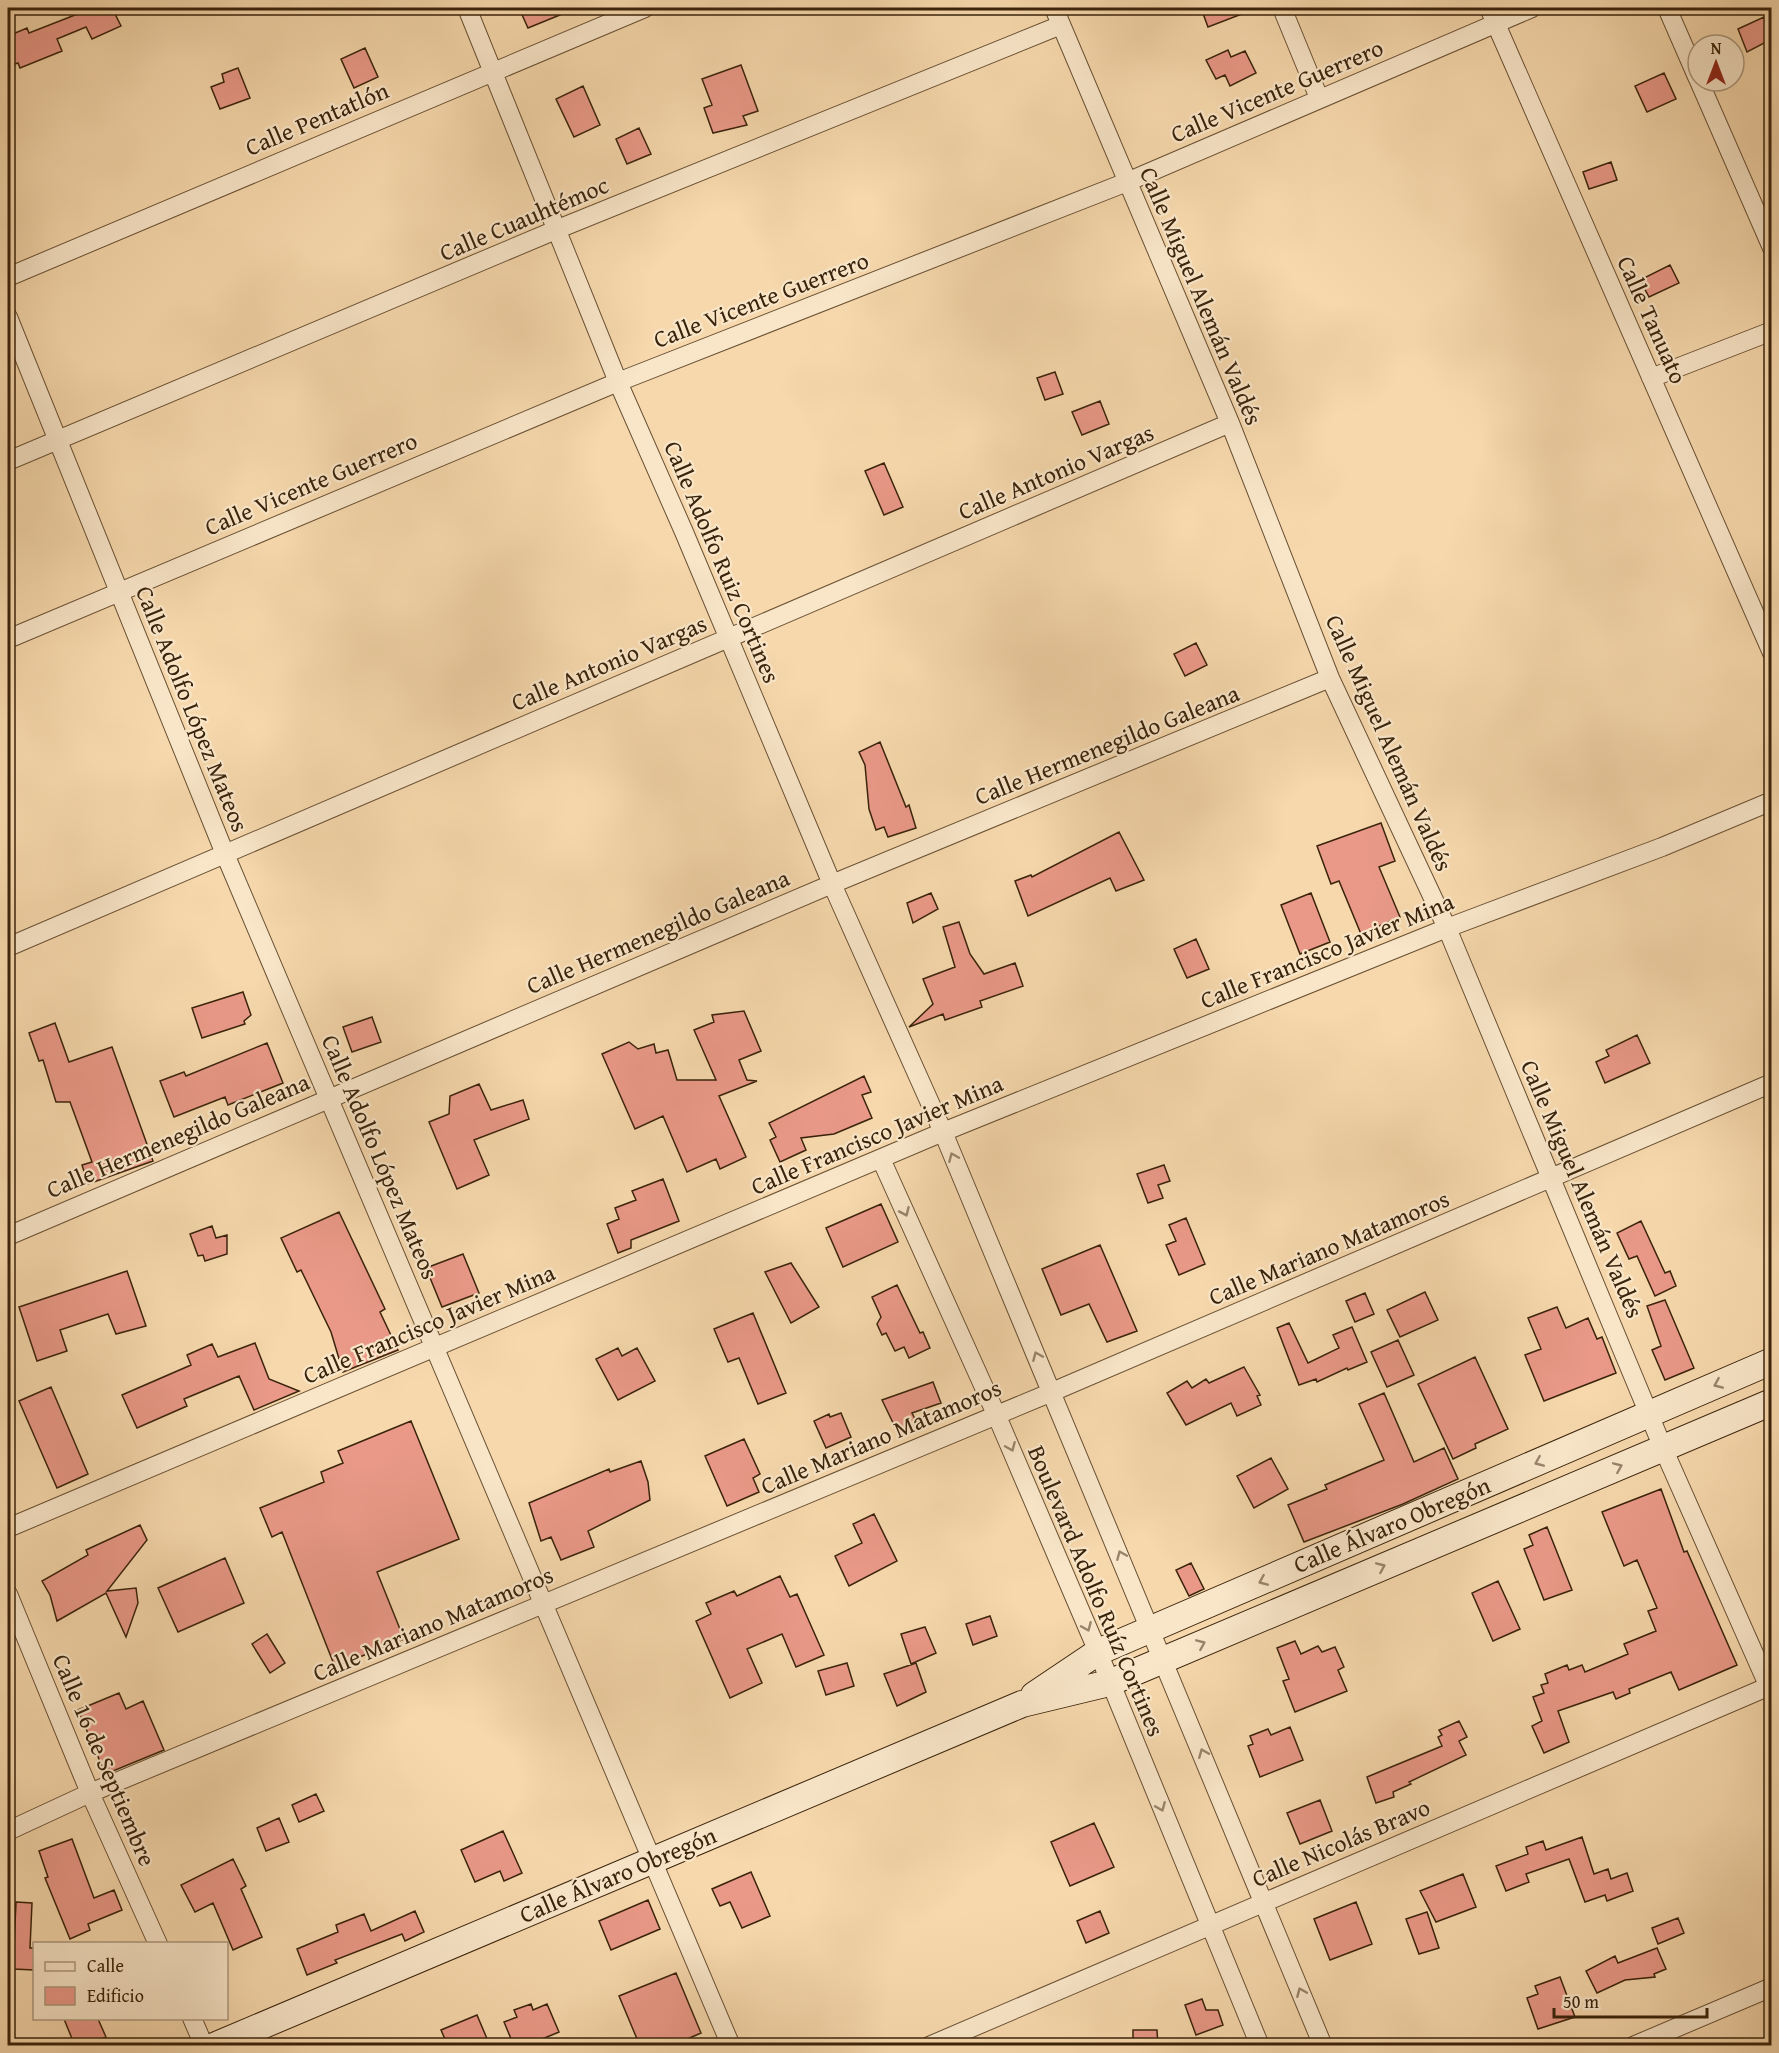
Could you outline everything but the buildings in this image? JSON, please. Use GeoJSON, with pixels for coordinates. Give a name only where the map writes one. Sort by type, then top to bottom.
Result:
{"type":"FeatureCollection","features":[{"type":"Feature","properties":{"kind":"street","name":"Calle Adolfo Ruiz Cortines"},"geometry":{"type":"LineString","coordinates":[[467,8],[618,382],[832,884],[943,1132],[1052,1392]]}},
{"type":"Feature","properties":{"kind":"street","name":"Calle Pentatlón"},"geometry":{"type":"LineString","coordinates":[[8,277],[645,8]]}},
{"type":"Feature","properties":{"kind":"street","name":"Calle Miguel Alemán Valdés"},"geometry":{"type":"LineString","coordinates":[[1054,8],[1230,423],[1330,678],[1447,928],[1663,1448],[1771,1688]]}},
{"type":"Feature","properties":{"kind":"street"},"geometry":{"type":"LineString","coordinates":[[1282,8],[1319,98]]}},
{"type":"Feature","properties":{"kind":"street","name":"Calle Vicente Guerrero"},"geometry":{"type":"LineString","coordinates":[[8,639],[618,382],[1126,182],[1319,98],[1492,15],[1532,8]]}},
{"type":"Feature","properties":{"kind":"street"},"geometry":{"type":"LineString","coordinates":[[1667,8],[1686,52]]}},
{"type":"Feature","properties":{"kind":"street","name":"Calle Tanuato"},"geometry":{"type":"LineString","coordinates":[[1492,15],[1772,653]]}},
{"type":"Feature","properties":{"kind":"street","name":"Calle Cuauhtémoc"},"geometry":{"type":"LineString","coordinates":[[8,461],[339,324],[558,229],[1061,25]]}},
{"type":"Feature","properties":{"kind":"street"},"geometry":{"type":"LineString","coordinates":[[1704,93],[1772,248]]}},
{"type":"Feature","properties":{"kind":"street","name":"Calle Adolfo López Mateos"},"geometry":{"type":"LineString","coordinates":[[8,317],[225,854],[731,2046]]}},
{"type":"Feature","properties":{"kind":"street"},"geometry":{"type":"LineString","coordinates":[[1652,378],[1772,331]]}},
{"type":"Feature","properties":{"kind":"street","name":"Calle Antonio Vargas"},"geometry":{"type":"LineString","coordinates":[[8,947],[1230,423]]}},
{"type":"Feature","properties":{"kind":"street","name":"Calle Hermenegildo Galeana"},"geometry":{"type":"LineString","coordinates":[[8,1236],[328,1097],[832,884],[1330,678]]}},
{"type":"Feature","properties":{"kind":"street","name":"Calle Francisco Javier Mina"},"geometry":{"type":"LineString","coordinates":[[8,1528],[943,1132],[1447,928],[1662,847],[1772,801]]}},
{"type":"Feature","properties":{"kind":"street","name":"Calle Mariano Matamoros"},"geometry":{"type":"LineString","coordinates":[[8,1831],[90,1793],[1052,1392],[1772,1083]]}},
{"type":"Feature","properties":{"kind":"street","name":"Boulevard Adolfo Ruíz Cortines"},"geometry":{"type":"LineString","coordinates":[[880,1159],[996,1414],[1098,1652],[1260,2046]]}},
{"type":"Feature","properties":{"kind":"street","name":"Calle Álvaro Obregón"},"geometry":{"type":"LineString","coordinates":[[1022,1704],[1098,1652],[1772,1361]]}},
{"type":"Feature","properties":{"kind":"street","name":"Boulevard Adolfo Ruíz Cortines"},"geometry":{"type":"LineString","coordinates":[[1052,1392],[1323,2046]]}},
{"type":"Feature","properties":{"kind":"street","name":"Calle Álvaro Obregón"},"geometry":{"type":"LineString","coordinates":[[214,2046],[1022,1704],[1109,1683],[1772,1401]]}},
{"type":"Feature","properties":{"kind":"street","name":"Calle 16 de Septiembre"},"geometry":{"type":"LineString","coordinates":[[8,1594],[90,1793],[157,1942]]}},
{"type":"Feature","properties":{"kind":"street","name":"Calle Nicolás Bravo"},"geometry":{"type":"LineString","coordinates":[[929,2046],[1263,1902],[1771,1688]]}},
{"type":"Feature","properties":{"kind":"street"},"geometry":{"type":"LineString","coordinates":[[1633,2046],[1772,1987]]}},
{"type":"Feature","properties":{"kind":"street"},"geometry":{"type":"LineString","coordinates":[[192,2020],[204,2046]]}}]}
